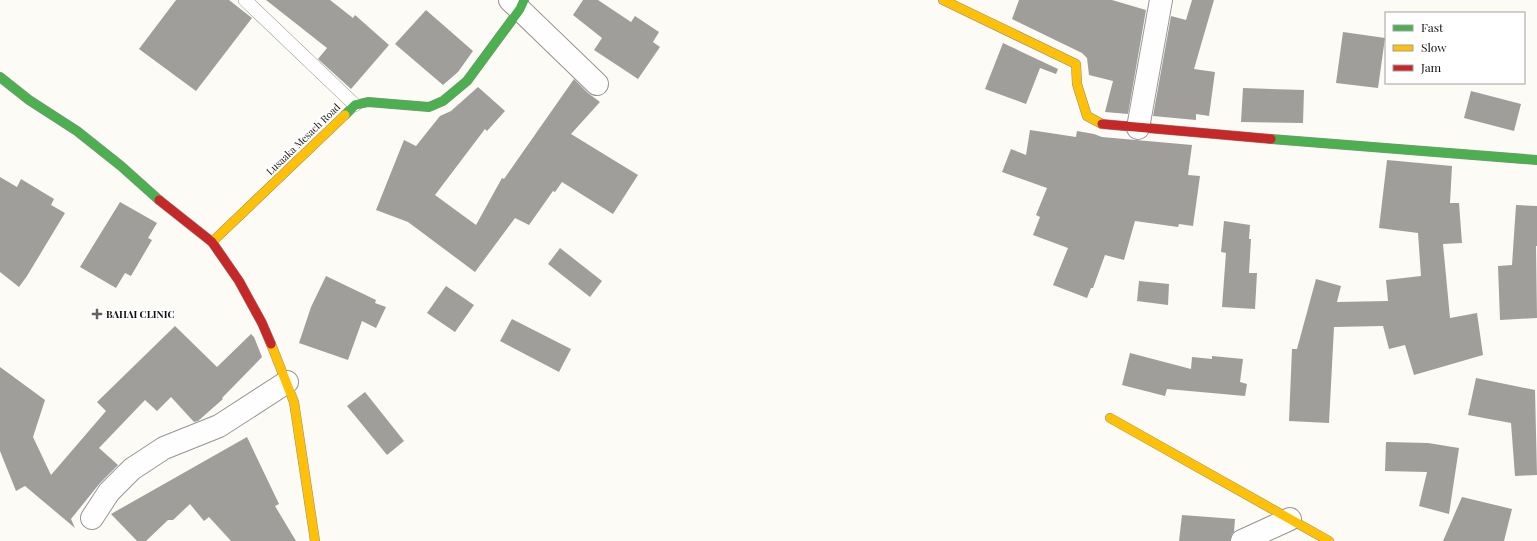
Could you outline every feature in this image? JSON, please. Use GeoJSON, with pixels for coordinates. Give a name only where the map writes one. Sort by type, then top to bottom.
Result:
{"type":"FeatureCollection","features":[{"type":"Feature","properties":{"kind":"street"},"geometry":{"type":"LineString","coordinates":[[943,0],[1076,64],[1078,90],[1087,116],[1103,124],[1537,160]]}},
{"type":"Feature","properties":{"kind":"street"},"geometry":{"type":"LineString","coordinates":[[1138,128],[1161,0]]}},
{"type":"Feature","properties":{"kind":"street","name":"Lusaaka Mesach Road"},"geometry":{"type":"LineString","coordinates":[[212,242],[355,105],[368,102],[429,107],[443,101],[467,81],[518,3]]}},
{"type":"Feature","properties":{"kind":"street"},"geometry":{"type":"LineString","coordinates":[[518,3],[597,84]]}},
{"type":"Feature","properties":{"kind":"street"},"geometry":{"type":"LineString","coordinates":[[0,77],[29,100],[77,131],[122,166],[156,197],[212,242],[239,281],[262,323],[294,402],[315,541]]}},
{"type":"Feature","properties":{"kind":"street"},"geometry":{"type":"LineString","coordinates":[[92,518],[110,492],[132,469],[164,448],[219,426],[287,382]]}},
{"type":"Feature","properties":{"kind":"street"},"geometry":{"type":"LineString","coordinates":[[1110,418],[1329,541]]}},
{"type":"Feature","properties":{"kind":"street"},"geometry":{"type":"LineString","coordinates":[[1242,541],[1290,519]]}},
{"type":"Feature","properties":{"kind":"lane"},"geometry":{"type":"LineString","coordinates":[[244,0],[355,105]]}},
{"type":"Feature","properties":{"kind":"building"},"geometry":{"type":"Polygon","coordinates":[[[176,0],[229,0],[252,18],[196,91],[139,49],[176,0]]]}},
{"type":"Feature","properties":{"kind":"building"},"geometry":{"type":"Polygon","coordinates":[[[266,0],[330,0],[353,18],[355,15],[389,45],[351,89],[318,59],[327,48],[266,0]]]}},
{"type":"Feature","properties":{"kind":"building"},"geometry":{"type":"Polygon","coordinates":[[[583,0],[598,0],[631,22],[635,16],[659,32],[653,42],[660,47],[638,79],[594,50],[602,38],[573,15],[583,0]]]}},
{"type":"Feature","properties":{"kind":"building"},"geometry":{"type":"Polygon","coordinates":[[[1019,0],[1112,0],[1146,10],[1128,114],[1105,112],[1113,81],[1089,75],[1087,58],[1082,53],[1012,19],[1019,0]]]}},
{"type":"Feature","properties":{"kind":"building"},"geometry":{"type":"Polygon","coordinates":[[[1192,0],[1214,0],[1194,69],[1215,72],[1209,116],[1196,114],[1196,120],[1153,116],[1171,16],[1186,20],[1192,0]]]}},
{"type":"Feature","properties":{"kind":"building"},"geometry":{"type":"Polygon","coordinates":[[[426,10],[473,51],[458,72],[443,85],[395,44],[426,10]]]}},
{"type":"Feature","properties":{"kind":"building"},"geometry":{"type":"Polygon","coordinates":[[[1343,32],[1385,38],[1378,88],[1336,83],[1343,32]]]}},
{"type":"Feature","properties":{"kind":"building"},"geometry":{"type":"Polygon","coordinates":[[[1003,43],[1058,69],[1056,74],[1040,68],[1026,104],[985,89],[1003,43]]]}},
{"type":"Feature","properties":{"kind":"building"},"geometry":{"type":"Polygon","coordinates":[[[574,79],[588,93],[600,102],[571,134],[638,175],[613,214],[562,182],[555,192],[553,191],[529,225],[515,218],[475,272],[408,222],[376,210],[404,140],[416,146],[440,116],[451,111],[478,87],[505,111],[487,131],[485,129],[435,195],[476,225],[502,178],[504,179],[574,79]]]}},
{"type":"Feature","properties":{"kind":"building"},"geometry":{"type":"Polygon","coordinates":[[[1243,88],[1304,90],[1303,123],[1241,122],[1243,88]]]}},
{"type":"Feature","properties":{"kind":"building"},"geometry":{"type":"Polygon","coordinates":[[[1471,91],[1521,104],[1514,131],[1464,118],[1471,91]]]}},
{"type":"Feature","properties":{"kind":"building"},"geometry":{"type":"Polygon","coordinates":[[[1030,130],[1076,137],[1077,131],[1102,137],[1192,145],[1188,175],[1200,176],[1193,226],[1179,224],[1178,227],[1135,221],[1124,260],[1105,255],[1093,288],[1091,288],[1087,298],[1053,285],[1068,248],[1033,235],[1040,217],[1036,215],[1047,188],[1002,172],[1011,149],[1026,155],[1030,130]]]}},
{"type":"Feature","properties":{"kind":"building"},"geometry":{"type":"Polygon","coordinates":[[[1387,160],[1452,166],[1450,203],[1459,203],[1462,243],[1443,244],[1450,318],[1477,313],[1483,355],[1414,375],[1405,345],[1389,349],[1383,326],[1334,327],[1329,423],[1289,421],[1292,349],[1297,349],[1316,279],[1341,286],[1337,302],[1388,301],[1386,280],[1421,276],[1418,233],[1379,228],[1387,160]]]}},
{"type":"Feature","properties":{"kind":"building"},"geometry":{"type":"Polygon","coordinates":[[[0,177],[17,187],[21,179],[54,199],[51,205],[65,213],[19,287],[0,272],[0,177]]]}},
{"type":"Feature","properties":{"kind":"building"},"geometry":{"type":"Polygon","coordinates":[[[120,202],[157,223],[148,238],[152,240],[131,276],[125,273],[116,288],[80,267],[120,202]]]}},
{"type":"Feature","properties":{"kind":"building"},"geometry":{"type":"Polygon","coordinates":[[[1516,205],[1537,206],[1537,318],[1500,320],[1498,266],[1512,265],[1516,205]]]}},
{"type":"Feature","properties":{"kind":"building"},"geometry":{"type":"Polygon","coordinates":[[[1224,221],[1250,225],[1249,239],[1251,239],[1249,273],[1257,273],[1255,309],[1222,307],[1226,253],[1221,252],[1224,221]]]}},
{"type":"Feature","properties":{"kind":"building"},"geometry":{"type":"Polygon","coordinates":[[[560,248],[602,281],[590,297],[548,264],[560,248]]]}},
{"type":"Feature","properties":{"kind":"building"},"geometry":{"type":"Polygon","coordinates":[[[326,276],[376,300],[375,303],[386,307],[376,328],[362,321],[348,360],[299,343],[311,307],[326,276]]]}},
{"type":"Feature","properties":{"kind":"building"},"geometry":{"type":"Polygon","coordinates":[[[1139,281],[1169,284],[1168,305],[1137,301],[1139,281]]]}},
{"type":"Feature","properties":{"kind":"building"},"geometry":{"type":"Polygon","coordinates":[[[446,286],[474,305],[455,332],[427,313],[446,286]]]}},
{"type":"Feature","properties":{"kind":"building"},"geometry":{"type":"Polygon","coordinates":[[[512,319],[571,349],[559,372],[500,341],[512,319]]]}},
{"type":"Feature","properties":{"kind":"building"},"geometry":{"type":"Polygon","coordinates":[[[175,326],[217,367],[251,334],[254,337],[262,357],[222,398],[223,399],[198,421],[194,422],[171,397],[157,411],[145,400],[99,448],[118,465],[100,483],[71,519],[75,528],[25,486],[16,491],[0,451],[0,367],[45,400],[33,437],[51,475],[106,411],[97,402],[175,326]]]}},
{"type":"Feature","properties":{"kind":"building"},"geometry":{"type":"Polygon","coordinates":[[[1130,353],[1191,369],[1192,357],[1212,359],[1212,356],[1243,359],[1240,382],[1247,384],[1245,396],[1167,389],[1165,396],[1122,385],[1130,353]]]}},
{"type":"Feature","properties":{"kind":"building"},"geometry":{"type":"Polygon","coordinates":[[[1476,378],[1535,390],[1537,475],[1515,476],[1511,423],[1468,415],[1476,378]]]}},
{"type":"Feature","properties":{"kind":"building"},"geometry":{"type":"Polygon","coordinates":[[[365,392],[404,441],[387,455],[347,406],[365,392]]]}},
{"type":"Feature","properties":{"kind":"building"},"geometry":{"type":"Polygon","coordinates":[[[247,437],[279,504],[275,506],[296,541],[231,541],[209,517],[204,521],[190,504],[173,520],[168,520],[146,541],[137,541],[111,514],[247,437]]]}},
{"type":"Feature","properties":{"kind":"building"},"geometry":{"type":"Polygon","coordinates":[[[1386,442],[1428,443],[1459,448],[1449,514],[1419,506],[1427,472],[1385,471],[1386,442]]]}},
{"type":"Feature","properties":{"kind":"building"},"geometry":{"type":"Polygon","coordinates":[[[1462,497],[1512,509],[1504,541],[1443,541],[1462,497]]]}},
{"type":"Feature","properties":{"kind":"building"},"geometry":{"type":"Polygon","coordinates":[[[1182,515],[1235,519],[1234,532],[1230,541],[1179,541],[1182,515]]]}},
{"type":"Feature","properties":{"kind":"traffic: fast"},"geometry":{"type":"LineString","coordinates":[[345,115],[355,105],[368,102],[429,107],[443,101],[467,81],[520,9],[524,0]]}},
{"type":"Feature","properties":{"kind":"traffic: fast"},"geometry":{"type":"LineString","coordinates":[[0,77],[29,100],[77,131],[121,166],[159,200]]}},
{"type":"Feature","properties":{"kind":"traffic: fast"},"geometry":{"type":"LineString","coordinates":[[1271,139],[1537,160]]}},
{"type":"Feature","properties":{"kind":"traffic: slow"},"geometry":{"type":"LineString","coordinates":[[943,0],[1076,64],[1077,84],[1087,116],[1102,124]]}},
{"type":"Feature","properties":{"kind":"traffic: slow"},"geometry":{"type":"LineString","coordinates":[[212,242],[345,115]]}},
{"type":"Feature","properties":{"kind":"traffic: slow"},"geometry":{"type":"LineString","coordinates":[[271,344],[294,402],[315,541]]}},
{"type":"Feature","properties":{"kind":"traffic: slow"},"geometry":{"type":"LineString","coordinates":[[1110,418],[1329,541]]}},
{"type":"Feature","properties":{"kind":"traffic: jam"},"geometry":{"type":"LineString","coordinates":[[1102,124],[1271,139]]}},
{"type":"Feature","properties":{"kind":"traffic: jam"},"geometry":{"type":"LineString","coordinates":[[159,200],[212,242],[239,281],[262,323],[271,344]]}},
{"type":"Feature","properties":{"kind":"place","name":"BAHAI CLINIC"},"geometry":{"type":"Point","coordinates":[97,314]}}]}
